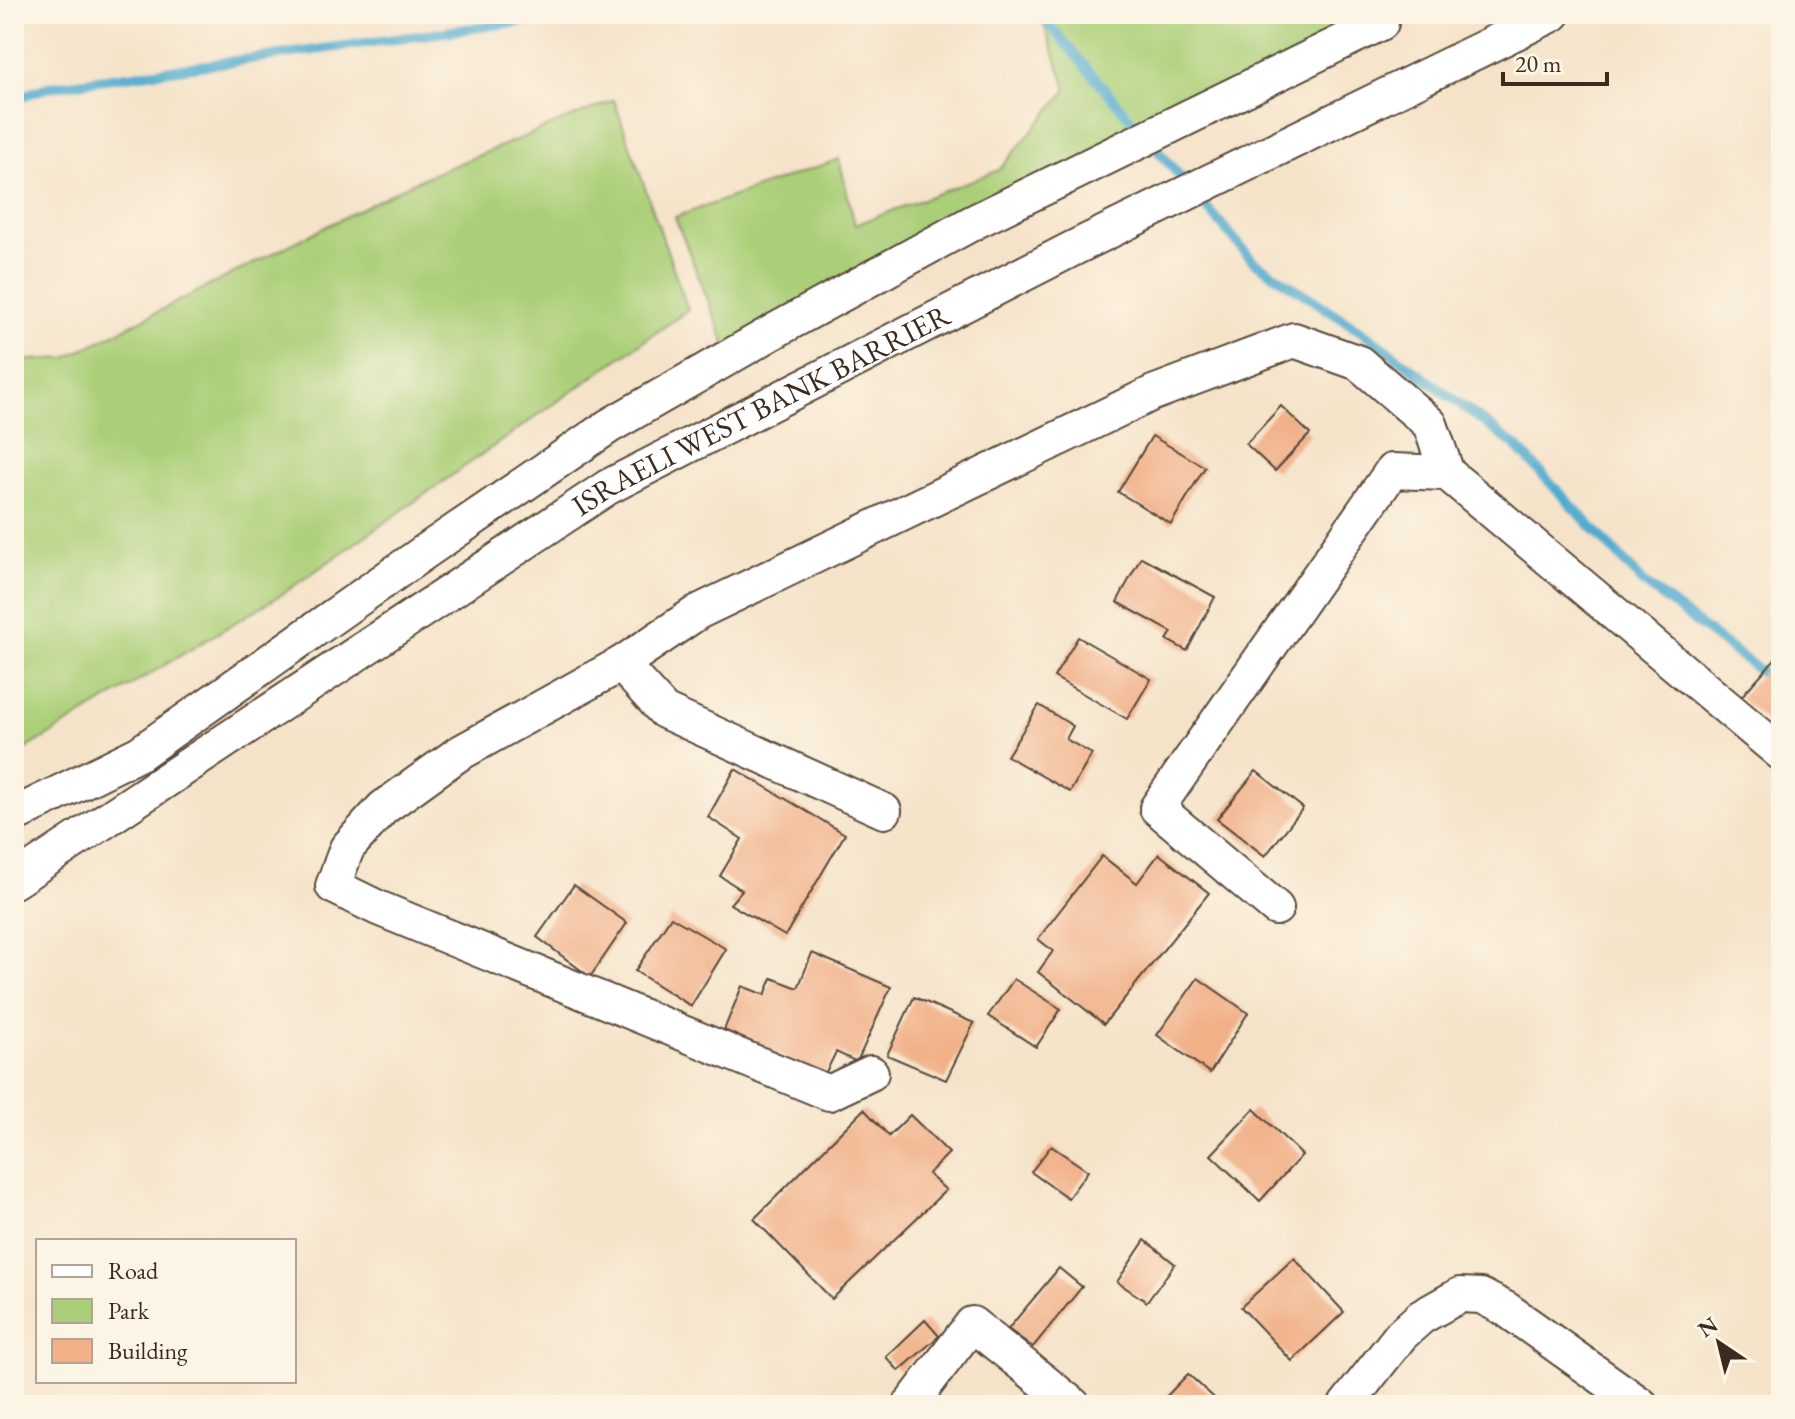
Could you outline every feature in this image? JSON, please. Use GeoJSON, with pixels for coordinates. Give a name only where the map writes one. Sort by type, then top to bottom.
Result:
{"type":"FeatureCollection","features":[{"type":"Feature","properties":{"kind":"street","name":"ISRAELI WEST BANK BARRIER"},"geometry":{"type":"LineString","coordinates":[[14,881],[608,487],[1074,248],[1553,14]]}},
{"type":"Feature","properties":{"kind":"street"},"geometry":{"type":"LineString","coordinates":[[14,815],[140,753],[426,551],[622,419],[974,222],[1387,17]]}},
{"type":"Feature","properties":{"kind":"street"},"geometry":{"type":"LineString","coordinates":[[871,1073],[829,1093],[378,908],[333,886],[347,848],[383,808],[458,754],[621,664],[698,612],[1139,399],[1294,340],[1359,363],[1430,424],[1447,473],[1781,753]]}},
{"type":"Feature","properties":{"kind":"street"},"geometry":{"type":"LineString","coordinates":[[1276,908],[1157,808],[1392,471],[1447,473]]}},
{"type":"Feature","properties":{"kind":"street"},"geometry":{"type":"LineString","coordinates":[[621,664],[664,711],[884,811]]}},
{"type":"Feature","properties":{"kind":"street"},"geometry":{"type":"LineString","coordinates":[[1346,1405],[1401,1335],[1421,1317],[1460,1295],[1481,1296],[1506,1309],[1641,1405]]}},
{"type":"Feature","properties":{"kind":"street"},"geometry":{"type":"LineString","coordinates":[[910,1405],[972,1324],[1073,1405]]}},
{"type":"Feature","properties":{"kind":"green space"},"geometry":{"type":"Polygon","coordinates":[[[1040,14],[1332,14],[1339,36],[727,348],[675,217],[839,159],[855,225],[999,170],[1067,90],[1040,14]]]}},
{"type":"Feature","properties":{"kind":"green space"},"geometry":{"type":"Polygon","coordinates":[[[614,100],[688,310],[284,593],[14,756],[14,361],[66,358],[416,181],[614,100]]]}},
{"type":"Feature","properties":{"kind":"building"},"geometry":{"type":"Polygon","coordinates":[[[1281,406],[1310,434],[1275,471],[1246,444],[1281,406]]]}},
{"type":"Feature","properties":{"kind":"building"},"geometry":{"type":"Polygon","coordinates":[[[1152,436],[1205,467],[1171,524],[1118,492],[1152,436]]]}},
{"type":"Feature","properties":{"kind":"building"},"geometry":{"type":"Polygon","coordinates":[[[1141,557],[1215,597],[1187,651],[1167,640],[1172,632],[1117,602],[1141,557]]]}},
{"type":"Feature","properties":{"kind":"building"},"geometry":{"type":"Polygon","coordinates":[[[1078,637],[1151,679],[1127,719],[1054,677],[1078,637]]]}},
{"type":"Feature","properties":{"kind":"building"},"geometry":{"type":"Polygon","coordinates":[[[1781,652],[1781,735],[1740,698],[1781,652]]]}},
{"type":"Feature","properties":{"kind":"building"},"geometry":{"type":"Polygon","coordinates":[[[1039,705],[1073,726],[1066,739],[1092,754],[1070,792],[1007,756],[1039,705]]]}},
{"type":"Feature","properties":{"kind":"building"},"geometry":{"type":"Polygon","coordinates":[[[735,769],[845,834],[785,936],[730,904],[742,890],[720,876],[742,839],[708,817],[735,769]]]}},
{"type":"Feature","properties":{"kind":"building"},"geometry":{"type":"Polygon","coordinates":[[[1256,771],[1303,808],[1265,856],[1217,819],[1256,771]]]}},
{"type":"Feature","properties":{"kind":"building"},"geometry":{"type":"Polygon","coordinates":[[[1159,854],[1209,893],[1104,1024],[1038,972],[1053,951],[1038,939],[1102,856],[1137,883],[1159,854]]]}},
{"type":"Feature","properties":{"kind":"building"},"geometry":{"type":"Polygon","coordinates":[[[574,885],[627,923],[590,977],[537,937],[574,885]]]}},
{"type":"Feature","properties":{"kind":"building"},"geometry":{"type":"Polygon","coordinates":[[[671,917],[726,949],[691,1006],[635,971],[671,917]]]}},
{"type":"Feature","properties":{"kind":"building"},"geometry":{"type":"Polygon","coordinates":[[[812,953],[891,987],[857,1062],[836,1052],[824,1076],[724,1030],[742,986],[765,995],[772,978],[798,988],[812,953]]]}},
{"type":"Feature","properties":{"kind":"building"},"geometry":{"type":"Polygon","coordinates":[[[1198,978],[1248,1013],[1210,1073],[1157,1035],[1198,978]]]}},
{"type":"Feature","properties":{"kind":"building"},"geometry":{"type":"Polygon","coordinates":[[[1014,979],[1061,1009],[1036,1047],[988,1016],[1014,979]]]}},
{"type":"Feature","properties":{"kind":"building"},"geometry":{"type":"Polygon","coordinates":[[[914,997],[974,1023],[946,1080],[887,1055],[914,997]]]}},
{"type":"Feature","properties":{"kind":"building"},"geometry":{"type":"Polygon","coordinates":[[[864,1109],[889,1136],[910,1115],[949,1153],[928,1174],[946,1190],[832,1299],[754,1219],[864,1109]]]}},
{"type":"Feature","properties":{"kind":"building"},"geometry":{"type":"Polygon","coordinates":[[[1254,1109],[1302,1155],[1260,1201],[1211,1155],[1254,1109]]]}},
{"type":"Feature","properties":{"kind":"building"},"geometry":{"type":"Polygon","coordinates":[[[1051,1146],[1088,1171],[1068,1198],[1031,1172],[1051,1146]]]}},
{"type":"Feature","properties":{"kind":"building"},"geometry":{"type":"Polygon","coordinates":[[[1145,1240],[1175,1264],[1147,1302],[1117,1282],[1145,1240]]]}},
{"type":"Feature","properties":{"kind":"building"},"geometry":{"type":"Polygon","coordinates":[[[1294,1258],[1344,1312],[1292,1361],[1241,1307],[1294,1258]]]}},
{"type":"Feature","properties":{"kind":"building"},"geometry":{"type":"Polygon","coordinates":[[[1059,1268],[1082,1287],[1033,1347],[1008,1329],[1059,1268]]]}},
{"type":"Feature","properties":{"kind":"building"},"geometry":{"type":"Polygon","coordinates":[[[925,1320],[939,1336],[899,1371],[886,1357],[925,1320]]]}},
{"type":"Feature","properties":{"kind":"building"},"geometry":{"type":"Polygon","coordinates":[[[1188,1374],[1222,1405],[1158,1405],[1188,1374]]]}},
{"type":"Feature","properties":{"kind":"waterway"},"geometry":{"type":"LineString","coordinates":[[14,99],[48,87],[575,14]]}},
{"type":"Feature","properties":{"kind":"waterway"},"geometry":{"type":"LineString","coordinates":[[1040,14],[1253,261],[1367,335],[1516,446],[1644,583],[1781,687]]}}]}
